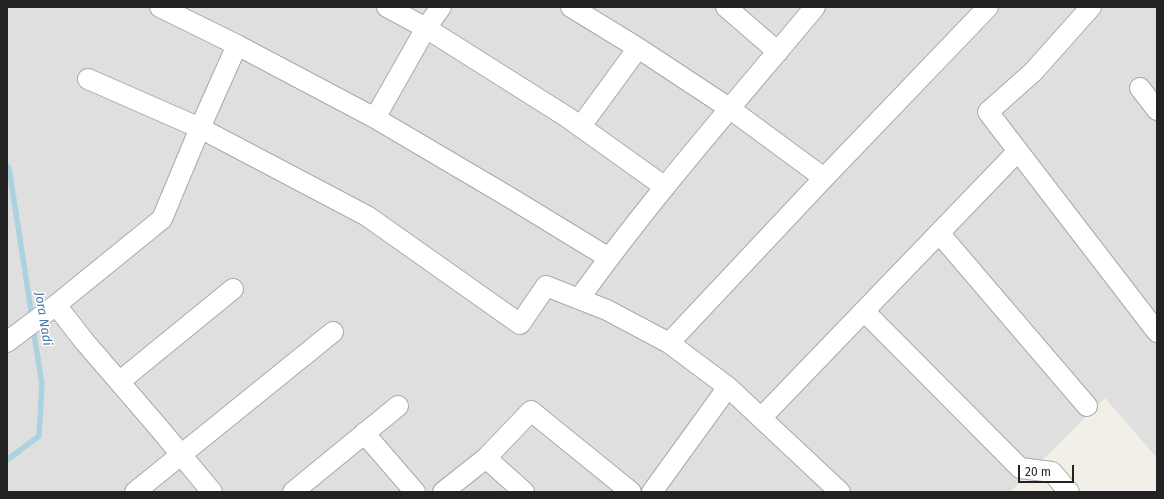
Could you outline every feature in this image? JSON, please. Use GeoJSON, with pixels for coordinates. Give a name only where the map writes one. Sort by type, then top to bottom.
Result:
{"type":"FeatureCollection","features":[{"type":"Feature","properties":{"kind":"street"},"geometry":{"type":"LineString","coordinates":[[160,7],[375,118],[609,258]]}},
{"type":"Feature","properties":{"kind":"street"},"geometry":{"type":"LineString","coordinates":[[387,7],[426,28],[580,126],[665,187]]}},
{"type":"Feature","properties":{"kind":"street"},"geometry":{"type":"LineString","coordinates":[[375,118],[426,28],[441,7]]}},
{"type":"Feature","properties":{"kind":"street"},"geometry":{"type":"LineString","coordinates":[[571,7],[638,48],[729,108],[824,178]]}},
{"type":"Feature","properties":{"kind":"street"},"geometry":{"type":"LineString","coordinates":[[726,7],[778,52]]}},
{"type":"Feature","properties":{"kind":"street"},"geometry":{"type":"LineString","coordinates":[[580,299],[609,258],[665,187],[729,108],[815,7]]}},
{"type":"Feature","properties":{"kind":"street"},"geometry":{"type":"LineString","coordinates":[[669,343],[988,7]]}},
{"type":"Feature","properties":{"kind":"street"},"geometry":{"type":"LineString","coordinates":[[1091,7],[1033,72],[988,112],[1157,332]]}},
{"type":"Feature","properties":{"kind":"street"},"geometry":{"type":"LineString","coordinates":[[7,342],[162,219],[200,128],[237,46]]}},
{"type":"Feature","properties":{"kind":"street"},"geometry":{"type":"LineString","coordinates":[[580,126],[638,48]]}},
{"type":"Feature","properties":{"kind":"street"},"geometry":{"type":"LineString","coordinates":[[88,78],[200,128],[367,216],[520,324],[546,286],[607,310],[669,343],[728,387],[840,492]]}},
{"type":"Feature","properties":{"kind":"street"},"geometry":{"type":"LineString","coordinates":[[1140,88],[1157,110]]}},
{"type":"Feature","properties":{"kind":"street"},"geometry":{"type":"LineString","coordinates":[[761,418],[1018,151]]}},
{"type":"Feature","properties":{"kind":"street"},"geometry":{"type":"LineString","coordinates":[[939,233],[1088,406]]}},
{"type":"Feature","properties":{"kind":"street"},"geometry":{"type":"LineString","coordinates":[[119,382],[233,288]]}},
{"type":"Feature","properties":{"kind":"street"},"geometry":{"type":"LineString","coordinates":[[49,310],[119,382],[212,492]]}},
{"type":"Feature","properties":{"kind":"street"},"geometry":{"type":"LineString","coordinates":[[864,311],[1020,468],[1052,472],[1069,492]]}},
{"type":"Feature","properties":{"kind":"street"},"geometry":{"type":"LineString","coordinates":[[135,492],[333,332]]}},
{"type":"Feature","properties":{"kind":"street"},"geometry":{"type":"LineString","coordinates":[[652,492],[728,387]]}},
{"type":"Feature","properties":{"kind":"street"},"geometry":{"type":"LineString","coordinates":[[293,492],[398,406]]}},
{"type":"Feature","properties":{"kind":"street"},"geometry":{"type":"LineString","coordinates":[[443,492],[486,458],[530,411],[631,492]]}},
{"type":"Feature","properties":{"kind":"street"},"geometry":{"type":"LineString","coordinates":[[364,433],[415,492]]}},
{"type":"Feature","properties":{"kind":"street"},"geometry":{"type":"LineString","coordinates":[[486,458],[524,492]]}},
{"type":"Feature","properties":{"kind":"shaded area"},"geometry":{"type":"Polygon","coordinates":[[[7,7],[1157,7],[1157,458],[1105,398],[1010,492],[7,492],[7,7]]]}},
{"type":"Feature","properties":{"kind":"waterway","name":"Jora Nadi"},"geometry":{"type":"LineString","coordinates":[[7,166],[9,168],[32,317]]}},
{"type":"Feature","properties":{"kind":"waterway","name":"Jora Nadi"},"geometry":{"type":"LineString","coordinates":[[7,460],[39,436],[42,384],[33,328]]}}]}
